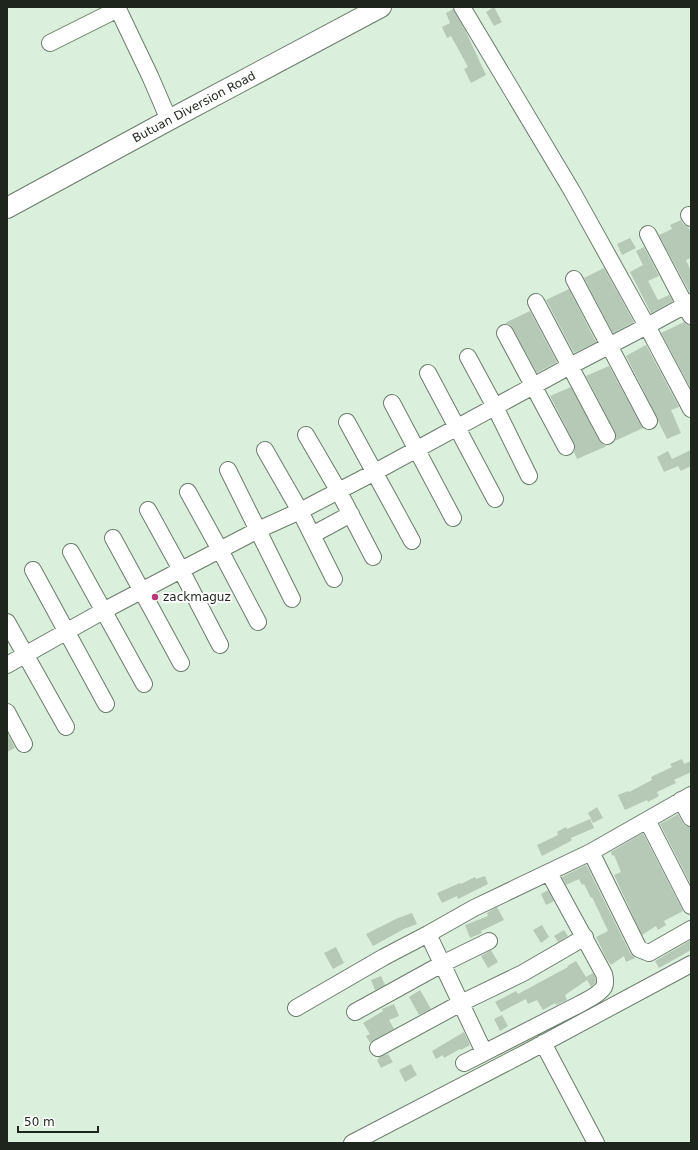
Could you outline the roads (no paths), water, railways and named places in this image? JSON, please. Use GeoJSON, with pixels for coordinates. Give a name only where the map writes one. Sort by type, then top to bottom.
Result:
{"type":"FeatureCollection","features":[{"type":"Feature","properties":{"kind":"main road","name":"Butuan Diversion Road"},"geometry":{"type":"LineString","coordinates":[[7,208],[382,7]]}},
{"type":"Feature","properties":{"kind":"street"},"geometry":{"type":"LineString","coordinates":[[462,7],[572,191],[648,326],[691,409]]}},
{"type":"Feature","properties":{"kind":"street"},"geometry":{"type":"LineString","coordinates":[[50,43],[118,8],[169,120]]}},
{"type":"Feature","properties":{"kind":"street"},"geometry":{"type":"LineString","coordinates":[[7,665],[103,611],[258,530],[300,511],[375,472],[570,366],[648,326],[689,308],[648,234]]}},
{"type":"Feature","properties":{"kind":"street"},"geometry":{"type":"LineString","coordinates":[[574,279],[649,422]]}},
{"type":"Feature","properties":{"kind":"street"},"geometry":{"type":"LineString","coordinates":[[536,302],[607,436]]}},
{"type":"Feature","properties":{"kind":"street"},"geometry":{"type":"LineString","coordinates":[[505,334],[566,447]]}},
{"type":"Feature","properties":{"kind":"street"},"geometry":{"type":"LineString","coordinates":[[468,357],[495,406],[529,476]]}},
{"type":"Feature","properties":{"kind":"street"},"geometry":{"type":"LineString","coordinates":[[428,373],[495,499]]}},
{"type":"Feature","properties":{"kind":"street"},"geometry":{"type":"LineString","coordinates":[[392,404],[453,518]]}},
{"type":"Feature","properties":{"kind":"street"},"geometry":{"type":"LineString","coordinates":[[347,422],[412,541]]}},
{"type":"Feature","properties":{"kind":"street"},"geometry":{"type":"LineString","coordinates":[[306,435],[338,490],[373,557]]}},
{"type":"Feature","properties":{"kind":"street"},"geometry":{"type":"LineString","coordinates":[[265,450],[300,511],[334,579]]}},
{"type":"Feature","properties":{"kind":"street"},"geometry":{"type":"LineString","coordinates":[[228,470],[292,599]]}},
{"type":"Feature","properties":{"kind":"street"},"geometry":{"type":"LineString","coordinates":[[188,492],[258,622]]}},
{"type":"Feature","properties":{"kind":"street"},"geometry":{"type":"LineString","coordinates":[[148,510],[220,645]]}},
{"type":"Feature","properties":{"kind":"street"},"geometry":{"type":"LineString","coordinates":[[312,535],[351,514]]}},
{"type":"Feature","properties":{"kind":"street"},"geometry":{"type":"LineString","coordinates":[[113,538],[181,663]]}},
{"type":"Feature","properties":{"kind":"street"},"geometry":{"type":"LineString","coordinates":[[71,552],[144,684]]}},
{"type":"Feature","properties":{"kind":"street"},"geometry":{"type":"LineString","coordinates":[[33,570],[106,704]]}},
{"type":"Feature","properties":{"kind":"street"},"geometry":{"type":"LineString","coordinates":[[7,622],[66,727]]}},
{"type":"Feature","properties":{"kind":"street"},"geometry":{"type":"LineString","coordinates":[[7,712],[24,744]]}},
{"type":"Feature","properties":{"kind":"street"},"geometry":{"type":"LineString","coordinates":[[296,1008],[384,957],[474,908],[590,852],[686,797],[691,818]]}},
{"type":"Feature","properties":{"kind":"street"},"geometry":{"type":"LineString","coordinates":[[647,820],[691,906]]}},
{"type":"Feature","properties":{"kind":"street"},"geometry":{"type":"LineString","coordinates":[[590,852],[639,950],[649,953],[691,929]]}},
{"type":"Feature","properties":{"kind":"street"},"geometry":{"type":"LineString","coordinates":[[464,1062],[580,1004],[594,996],[604,987],[604,974],[549,873]]}},
{"type":"Feature","properties":{"kind":"street"},"geometry":{"type":"LineString","coordinates":[[428,934],[484,1052]]}},
{"type":"Feature","properties":{"kind":"street"},"geometry":{"type":"LineString","coordinates":[[378,1048],[460,1003],[523,973],[585,937]]}},
{"type":"Feature","properties":{"kind":"street"},"geometry":{"type":"LineString","coordinates":[[355,1012],[442,964],[489,941]]}},
{"type":"Feature","properties":{"kind":"street"},"geometry":{"type":"LineString","coordinates":[[352,1143],[543,1044],[691,964]]}},
{"type":"Feature","properties":{"kind":"street"},"geometry":{"type":"LineString","coordinates":[[543,1044],[596,1143]]}},
{"type":"Feature","properties":{"kind":"place","name":"zackmaguz"},"geometry":{"type":"Point","coordinates":[155,597]}}]}
